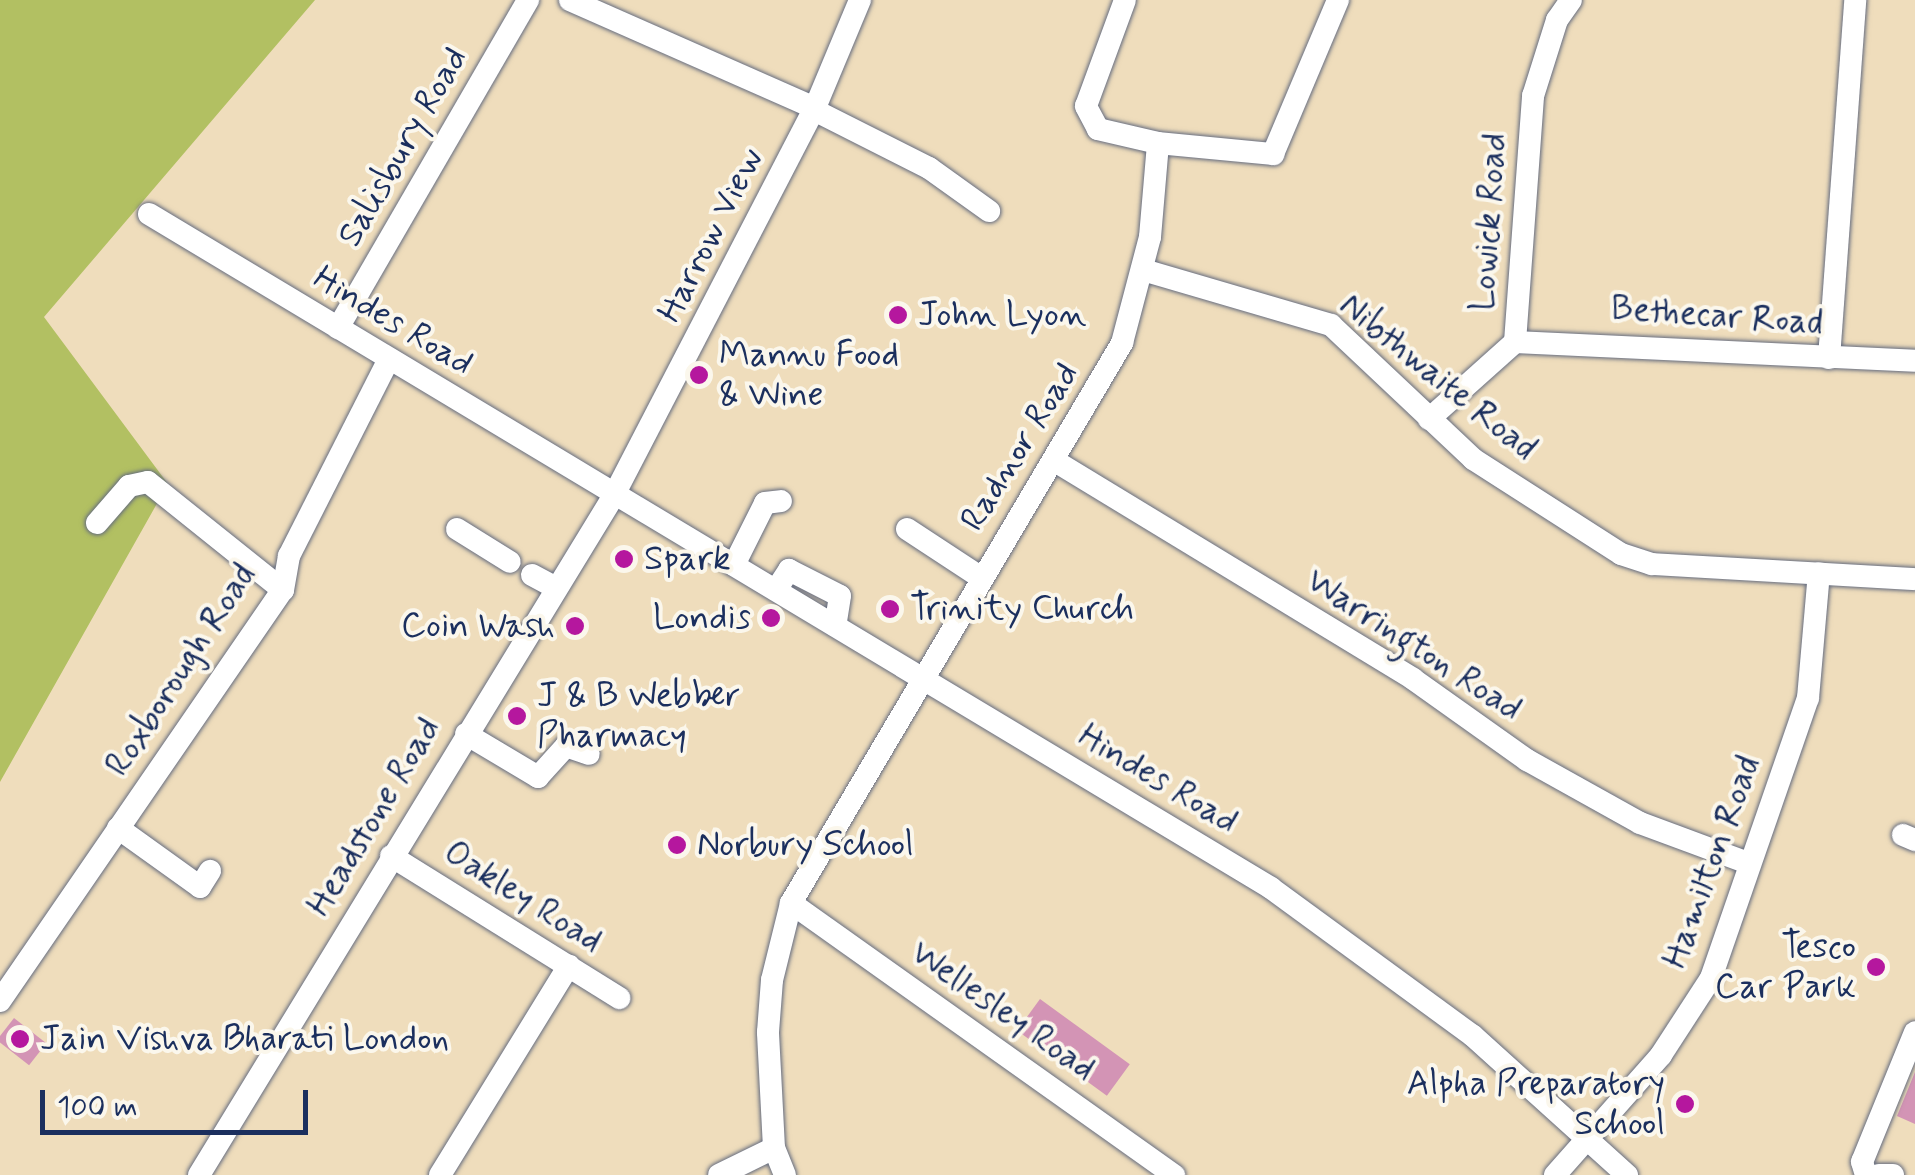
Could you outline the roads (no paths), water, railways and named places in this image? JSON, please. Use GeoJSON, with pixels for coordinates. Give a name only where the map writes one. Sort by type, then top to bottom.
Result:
{"type":"FeatureCollection","features":[{"type":"Feature","properties":{"kind":"street","name":"Salisbury Road"},"geometry":{"type":"LineString","coordinates":[[338,328],[528,0]]}},
{"type":"Feature","properties":{"kind":"street"},"geometry":{"type":"LineString","coordinates":[[570,0],[815,109],[929,168],[989,210]]}},
{"type":"Feature","properties":{"kind":"street","name":"Harrow View"},"geometry":{"type":"LineString","coordinates":[[606,493],[815,109],[860,0]]}},
{"type":"Feature","properties":{"kind":"street"},"geometry":{"type":"LineString","coordinates":[[1125,0],[1087,118],[1098,128],[1158,143],[1273,154],[1338,0]]}},
{"type":"Feature","properties":{"kind":"street","name":"Lowick Road"},"geometry":{"type":"LineString","coordinates":[[1429,419],[1515,342],[1533,96],[1557,20],[1571,0]]}},
{"type":"Feature","properties":{"kind":"street"},"geometry":{"type":"LineString","coordinates":[[1829,358],[1855,0]]}},
{"type":"Feature","properties":{"kind":"street","name":"Radnor Road"},"geometry":{"type":"LineString","coordinates":[[785,1175],[774,1148],[768,1032],[772,980],[790,903],[980,577],[1055,461],[1116,356],[1143,270],[1158,143]]}},
{"type":"Feature","properties":{"kind":"street","name":"Hindes Road"},"geometry":{"type":"LineString","coordinates":[[149,214],[606,493],[776,590],[1288,899],[1472,1034],[1627,1175]]}},
{"type":"Feature","properties":{"kind":"street","name":"Nibthwaite Road"},"geometry":{"type":"LineString","coordinates":[[1143,270],[1331,325],[1472,459],[1621,554],[1652,564],[1915,579]]}},
{"type":"Feature","properties":{"kind":"street","name":"Bethecar Road"},"geometry":{"type":"LineString","coordinates":[[1515,342],[1915,361]]}},
{"type":"Feature","properties":{"kind":"street","name":"Roxborough Road"},"geometry":{"type":"LineString","coordinates":[[0,1001],[283,590],[290,556],[388,360]]}},
{"type":"Feature","properties":{"kind":"street","name":"Warrington Road"},"geometry":{"type":"LineString","coordinates":[[1055,461],[1413,679],[1527,760],[1640,823],[1748,863]]}},
{"type":"Feature","properties":{"kind":"street"},"geometry":{"type":"LineString","coordinates":[[97,523],[129,486],[148,482],[283,590]]}},
{"type":"Feature","properties":{"kind":"street","name":"Headstone Road"},"geometry":{"type":"LineString","coordinates":[[204,1171],[556,588],[606,493]]}},
{"type":"Feature","properties":{"kind":"street"},"geometry":{"type":"LineString","coordinates":[[734,565],[765,503],[782,502]]}},
{"type":"Feature","properties":{"kind":"street"},"geometry":{"type":"LineString","coordinates":[[456,529],[510,562]]}},
{"type":"Feature","properties":{"kind":"street"},"geometry":{"type":"LineString","coordinates":[[906,530],[980,577]]}},
{"type":"Feature","properties":{"kind":"street","name":"Hamilton Road"},"geometry":{"type":"LineString","coordinates":[[1555,1175],[1661,1055],[1711,978],[1808,698],[1819,573]]}},
{"type":"Feature","properties":{"kind":"street"},"geometry":{"type":"LineString","coordinates":[[532,574],[556,588]]}},
{"type":"Feature","properties":{"kind":"street"},"geometry":{"type":"LineString","coordinates":[[466,734],[538,777],[566,746],[589,754]]}},
{"type":"Feature","properties":{"kind":"street"},"geometry":{"type":"LineString","coordinates":[[118,828],[200,886]]}},
{"type":"Feature","properties":{"kind":"street","name":"Oakley Road"},"geometry":{"type":"LineString","coordinates":[[391,856],[618,998]]}},
{"type":"Feature","properties":{"kind":"street","name":"Wellesley Road"},"geometry":{"type":"LineString","coordinates":[[790,903],[1174,1175]]}},
{"type":"Feature","properties":{"kind":"street"},"geometry":{"type":"LineString","coordinates":[[440,1175],[569,965]]}},
{"type":"Feature","properties":{"kind":"street"},"geometry":{"type":"LineString","coordinates":[[1866,1175],[1862,1162],[1915,1032]]}},
{"type":"Feature","properties":{"kind":"street"},"geometry":{"type":"LineString","coordinates":[[719,1175],[774,1148]]}},
{"type":"Feature","properties":{"kind":"street"},"geometry":{"type":"LineString","coordinates":[[1879,1175],[1893,1175]]}},
{"type":"Feature","properties":{"kind":"place","name":"John Lyon"},"geometry":{"type":"Point","coordinates":[898,315]}},
{"type":"Feature","properties":{"kind":"place","name":"Mannu Food & Wine"},"geometry":{"type":"Point","coordinates":[699,375]}},
{"type":"Feature","properties":{"kind":"place","name":"Spark"},"geometry":{"type":"Point","coordinates":[624,559]}},
{"type":"Feature","properties":{"kind":"place","name":"Trinity Church"},"geometry":{"type":"Point","coordinates":[890,609]}},
{"type":"Feature","properties":{"kind":"place","name":"Londis"},"geometry":{"type":"Point","coordinates":[771,618]}},
{"type":"Feature","properties":{"kind":"place","name":"Coin Wash"},"geometry":{"type":"Point","coordinates":[575,626]}},
{"type":"Feature","properties":{"kind":"place","name":"J & B Webber Pharmacy"},"geometry":{"type":"Point","coordinates":[517,716]}},
{"type":"Feature","properties":{"kind":"place","name":"Norbury School"},"geometry":{"type":"Point","coordinates":[677,845]}},
{"type":"Feature","properties":{"kind":"place","name":"Tesco Car Park"},"geometry":{"type":"Point","coordinates":[1876,967]}},
{"type":"Feature","properties":{"kind":"place","name":"Jain Vishva Bharati London"},"geometry":{"type":"Point","coordinates":[20,1039]}},
{"type":"Feature","properties":{"kind":"place","name":"Alpha Preparatory School"},"geometry":{"type":"Point","coordinates":[1685,1104]}}]}
